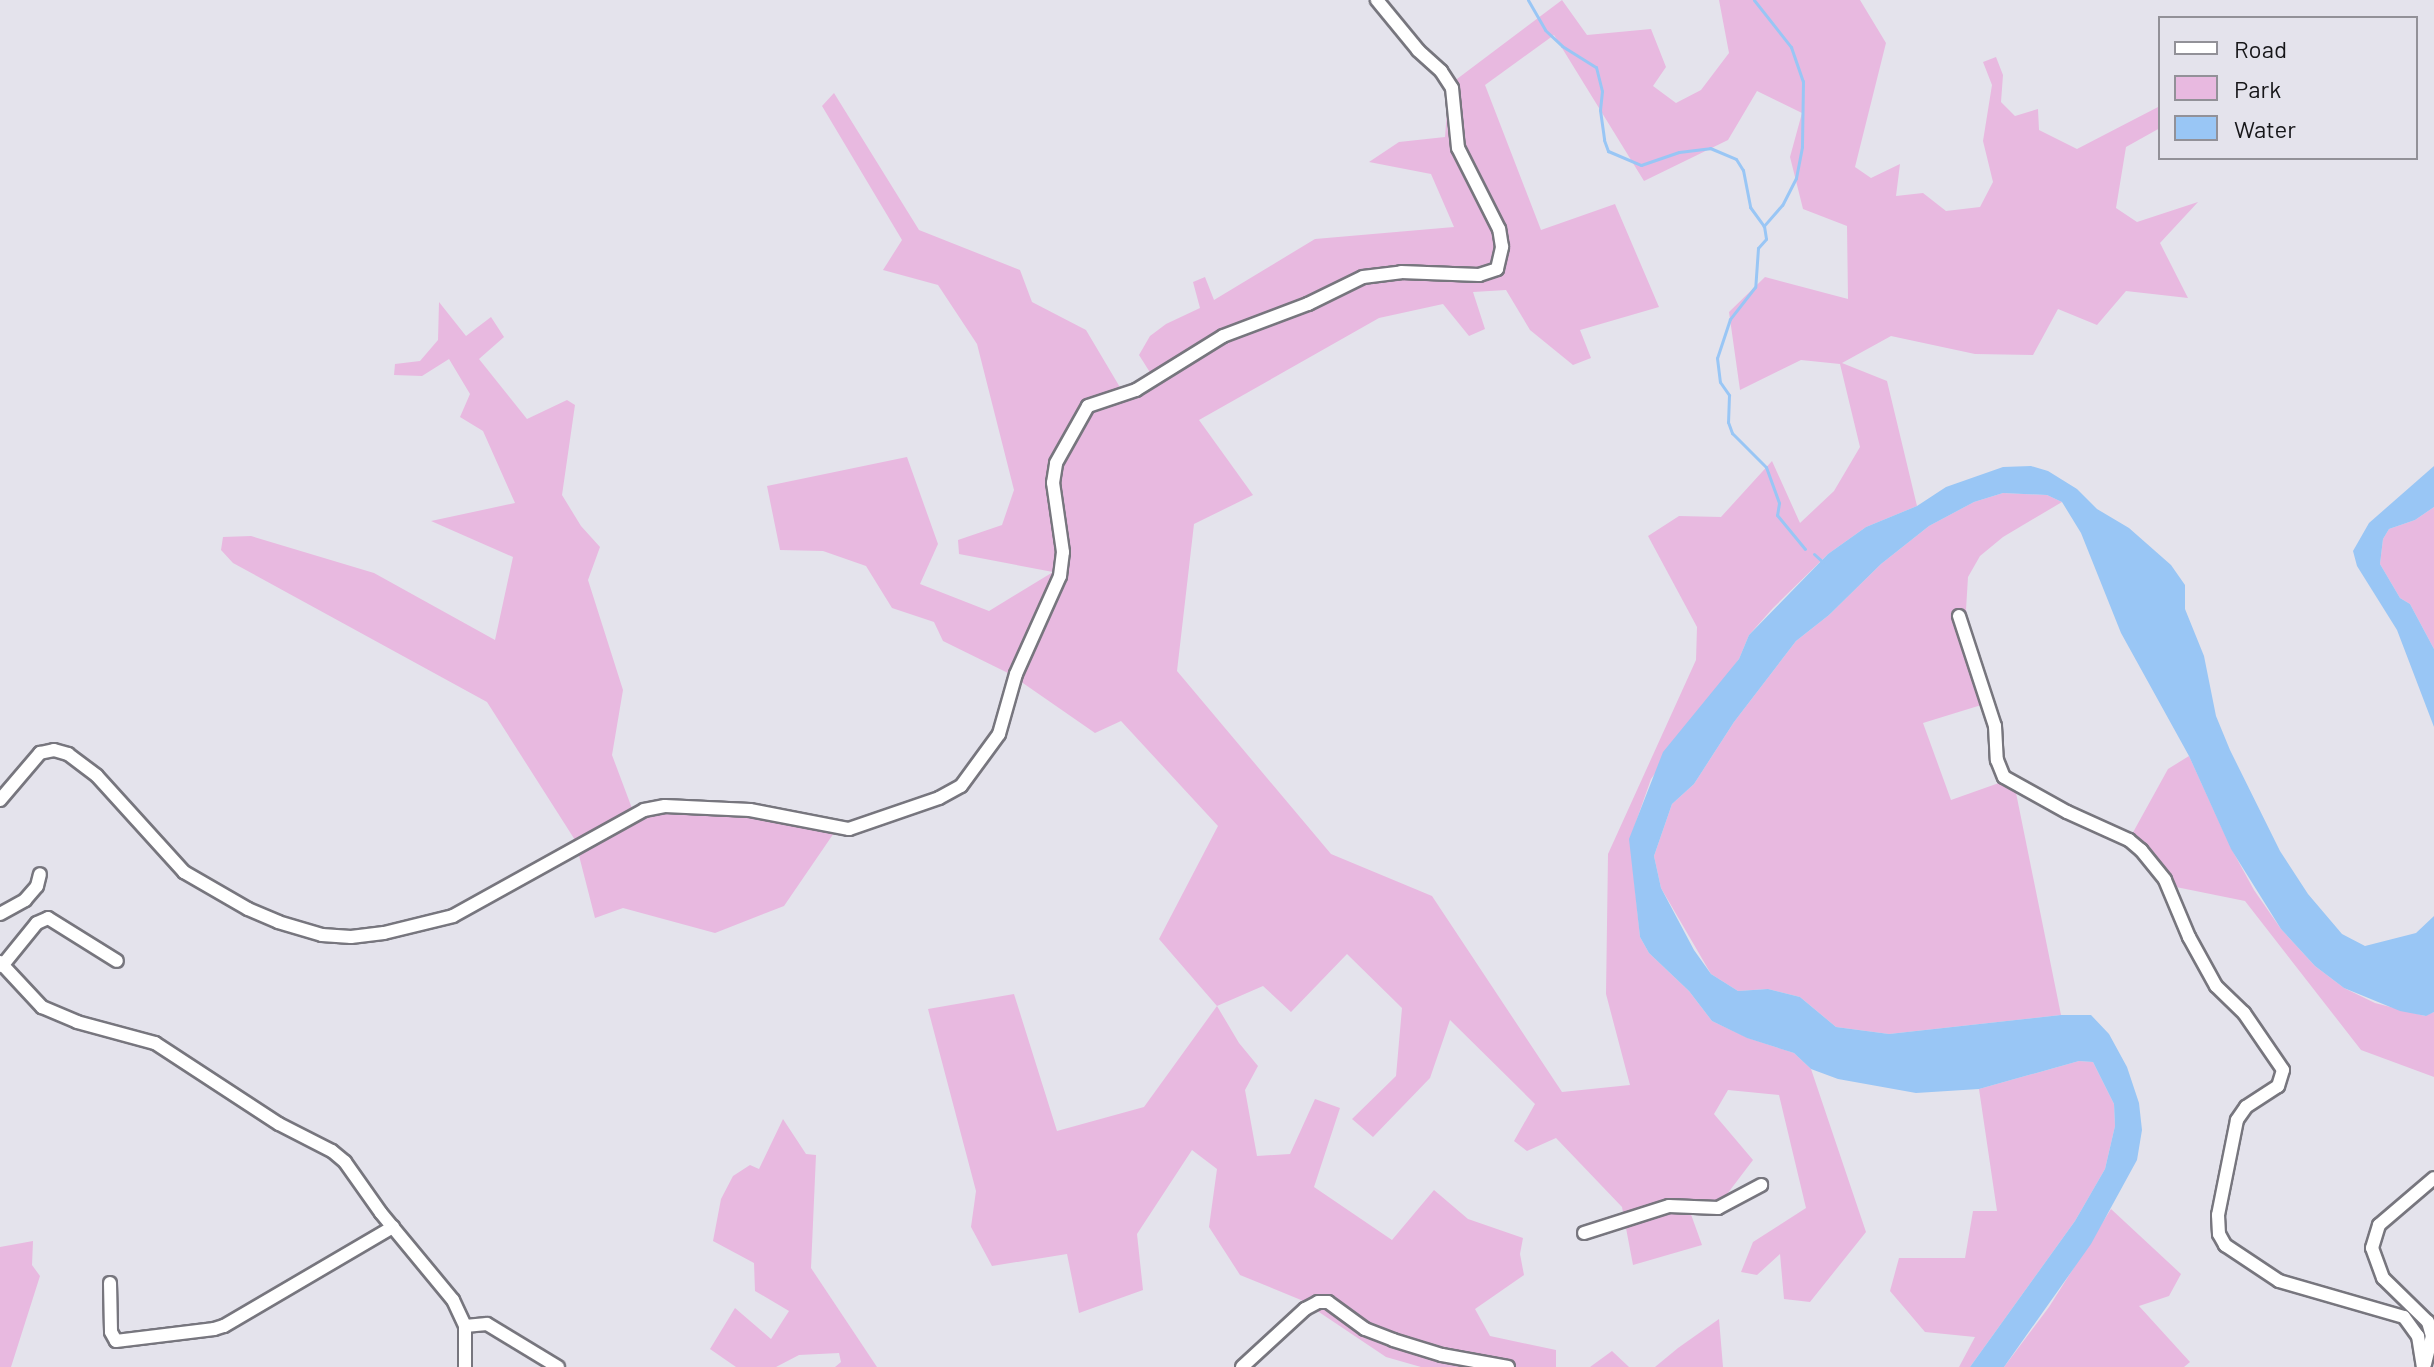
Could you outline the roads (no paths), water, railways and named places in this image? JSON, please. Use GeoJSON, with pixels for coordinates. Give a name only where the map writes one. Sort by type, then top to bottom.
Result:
{"type":"FeatureCollection","features":[{"type":"Feature","properties":{"kind":"street"},"geometry":{"type":"LineString","coordinates":[[0,800],[40,753],[54,750],[68,754],[97,776],[184,872],[248,909],[278,922],[322,935],[351,937],[384,933],[453,916],[644,810],[665,806],[750,810],[849,829],[939,798],[961,786],[999,734],[1016,674],[1060,576],[1062,542],[1053,483],[1056,463],[1088,406],[1136,390],[1223,336],[1308,304],[1363,277],[1401,272],[1479,275],[1497,269],[1502,247],[1499,229],[1458,148],[1452,88],[1377,0]]}},
{"type":"Feature","properties":{"kind":"street"},"geometry":{"type":"LineString","coordinates":[[1959,616],[1993,718],[1997,760],[2004,777],[2019,788],[2129,840],[2141,850],[2165,880],[2189,937],[2216,986],[2244,1013],[2283,1070],[2278,1086],[2246,1107],[2237,1120],[2218,1215],[2219,1234],[2225,1245],[2279,1281],[2404,1317],[2418,1336],[2423,1367]]}},
{"type":"Feature","properties":{"kind":"street"},"geometry":{"type":"LineString","coordinates":[[0,914],[25,900],[37,886],[40,874]]}},
{"type":"Feature","properties":{"kind":"street"},"geometry":{"type":"LineString","coordinates":[[117,961],[48,918],[37,923],[1,964],[42,1007],[77,1022],[155,1043],[279,1124],[332,1151],[345,1162],[393,1227],[451,1296],[465,1326],[465,1367]]}},
{"type":"Feature","properties":{"kind":"street"},"geometry":{"type":"LineString","coordinates":[[2423,1367],[2430,1348],[2430,1327],[2383,1278],[2372,1248],[2379,1225],[2434,1178]]}},
{"type":"Feature","properties":{"kind":"street"},"geometry":{"type":"LineString","coordinates":[[1584,1233],[1669,1206],[1718,1208],[1761,1185]]}},
{"type":"Feature","properties":{"kind":"street"},"geometry":{"type":"LineString","coordinates":[[110,1283],[111,1332],[116,1341],[214,1329],[393,1227]]}},
{"type":"Feature","properties":{"kind":"street"},"geometry":{"type":"LineString","coordinates":[[1242,1367],[1305,1309],[1318,1302],[1328,1302],[1365,1329],[1393,1340],[1442,1355],[1508,1367]]}},
{"type":"Feature","properties":{"kind":"street"},"geometry":{"type":"LineString","coordinates":[[465,1326],[487,1324],[558,1367]]}},
{"type":"Feature","properties":{"kind":"water"},"geometry":{"type":"Polygon","coordinates":[[[2031,466],[2048,471],[2077,489],[2097,509],[2129,528],[2171,565],[2185,585],[2185,609],[2204,656],[2216,716],[2230,750],[2280,851],[2308,894],[2342,934],[2365,946],[2416,933],[2434,916],[2434,1012],[2426,1016],[2400,1011],[2344,988],[2315,966],[2281,929],[2231,849],[2189,756],[2121,633],[2081,533],[2062,502],[2047,495],[2003,493],[1974,502],[1929,526],[1881,564],[1829,615],[1796,641],[1734,722],[1694,784],[1672,804],[1654,856],[1661,888],[1694,950],[1711,974],[1738,991],[1768,989],[1800,997],[1836,1027],[1889,1034],[2061,1015],[2091,1015],[2109,1034],[2127,1067],[2139,1103],[2142,1130],[2137,1160],[2091,1244],[2004,1367],[1970,1367],[2075,1221],[2105,1169],[2115,1126],[2114,1104],[2093,1062],[2079,1061],[1979,1089],[1916,1093],[1838,1079],[1811,1069],[1794,1053],[1747,1038],[1712,1021],[1689,991],[1649,953],[1640,937],[1629,839],[1663,752],[1739,659],[1749,635],[1828,554],[1866,527],[1917,506],[1946,487],[2003,467],[2031,466]]]}},
{"type":"Feature","properties":{"kind":"water"},"geometry":{"type":"Polygon","coordinates":[[[2434,466],[2434,507],[2415,520],[2389,529],[2383,539],[2380,564],[2400,598],[2410,604],[2434,649],[2434,727],[2397,630],[2357,566],[2353,551],[2369,523],[2434,466]]]}},
{"type":"Feature","properties":{"kind":"waterway"},"geometry":{"type":"LineString","coordinates":[[1528,0],[1545,30],[1562,46],[1596,67],[1602,91],[1600,110],[1608,151],[1641,165],[1679,152],[1710,148],[1736,159],[1743,170],[1750,207],[1764,226],[1766,239],[1758,248],[1755,287],[1730,319],[1717,358],[1720,382],[1729,395],[1728,422],[1732,433],[1766,467],[1779,503],[1777,515],[1805,549]]}},
{"type":"Feature","properties":{"kind":"waterway"},"geometry":{"type":"LineString","coordinates":[[1754,0],[1791,47],[1803,81],[1802,147],[1796,178],[1782,205],[1764,226]]}},
{"type":"Feature","properties":{"kind":"waterway"},"geometry":{"type":"LineString","coordinates":[[1814,554],[1823,562]]}}]}
